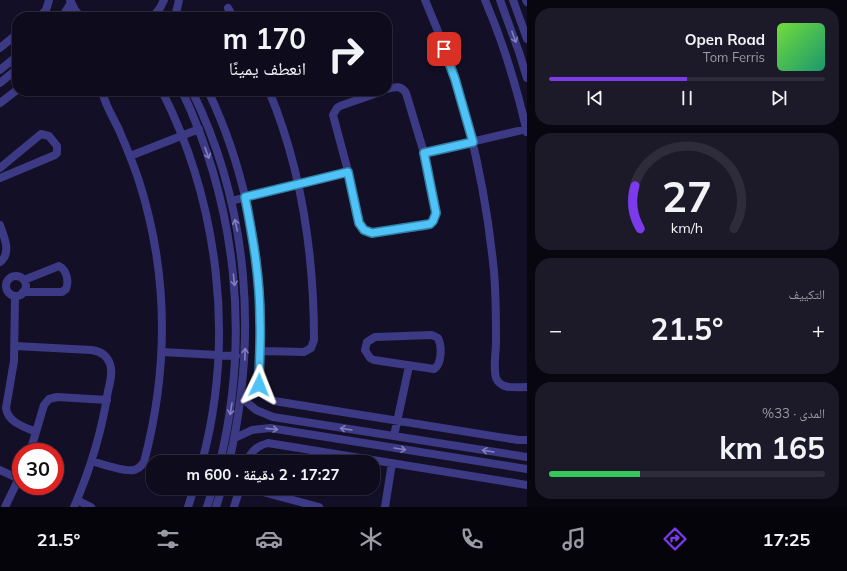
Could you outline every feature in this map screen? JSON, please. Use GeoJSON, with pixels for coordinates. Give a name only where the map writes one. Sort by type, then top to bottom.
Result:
{"type":"FeatureCollection","features":[{"type":"Feature","properties":{"kind":"street"},"geometry":{"type":"LineString","coordinates":[[44,12],[49,0]]}},
{"type":"Feature","properties":{"kind":"street"},"geometry":{"type":"LineString","coordinates":[[157,12],[164,0]]}},
{"type":"Feature","properties":{"kind":"street"},"geometry":{"type":"LineString","coordinates":[[176,12],[179,0]]}},
{"type":"Feature","properties":{"kind":"street"},"geometry":{"type":"LineString","coordinates":[[424,0],[455,79],[473,142],[486,207],[491,241],[496,308],[496,378],[499,383],[504,386],[527,387]]}},
{"type":"Feature","properties":{"kind":"street"},"geometry":{"type":"LineString","coordinates":[[424,153],[527,130],[502,46],[485,0]]}},
{"type":"Feature","properties":{"kind":"street"},"geometry":{"type":"LineString","coordinates":[[500,0],[517,45],[527,78]]}},
{"type":"Feature","properties":{"kind":"street"},"geometry":{"type":"LineString","coordinates":[[513,0],[527,38]]}},
{"type":"Feature","properties":{"kind":"street"},"geometry":{"type":"LineString","coordinates":[[64,12],[70,1],[78,12]]}},
{"type":"Feature","properties":{"kind":"street"},"geometry":{"type":"LineString","coordinates":[[228,8],[230,12]]}},
{"type":"Feature","properties":{"kind":"street"},"geometry":{"type":"LineString","coordinates":[[0,48],[12,38]]}},
{"type":"Feature","properties":{"kind":"street"},"geometry":{"type":"LineString","coordinates":[[0,70],[12,60]]}},
{"type":"Feature","properties":{"kind":"street"},"geometry":{"type":"LineString","coordinates":[[0,83],[12,73]]}},
{"type":"Feature","properties":{"kind":"street"},"geometry":{"type":"LineString","coordinates":[[368,96],[340,106],[334,111],[333,120],[348,172],[359,223],[364,230],[372,233],[426,226],[433,221],[436,213],[424,153],[406,93],[404,90],[397,87],[392,88]]}},
{"type":"Feature","properties":{"kind":"street"},"geometry":{"type":"LineString","coordinates":[[0,103],[12,94]]}},
{"type":"Feature","properties":{"kind":"street"},"geometry":{"type":"LineString","coordinates":[[92,461],[129,470],[136,470],[142,466],[154,419],[161,375],[162,352],[162,302],[156,252],[146,203],[130,156],[104,96]]}},
{"type":"Feature","properties":{"kind":"street"},"geometry":{"type":"LineString","coordinates":[[164,96],[182,136],[193,166],[202,196],[213,251],[217,291],[218,355],[216,387],[204,455]]}},
{"type":"Feature","properties":{"kind":"street"},"geometry":{"type":"LineString","coordinates":[[184,96],[199,129],[219,192],[229,237],[235,290],[237,323],[233,396],[227,436],[222,455]]}},
{"type":"Feature","properties":{"kind":"street"},"geometry":{"type":"LineString","coordinates":[[194,96],[216,148],[231,200],[238,233],[245,299],[246,332],[242,398],[231,455]]}},
{"type":"Feature","properties":{"kind":"street"},"geometry":{"type":"LineString","coordinates":[[210,96],[224,129],[235,163],[245,197],[251,227],[259,289],[259,385],[261,390],[269,399],[397,421],[518,440],[527,440]]}},
{"type":"Feature","properties":{"kind":"street"},"geometry":{"type":"LineString","coordinates":[[260,351],[304,352],[311,348],[314,340],[313,277],[305,215],[283,130],[271,96]]}},
{"type":"Feature","properties":{"kind":"street"},"geometry":{"type":"LineString","coordinates":[[130,156],[199,129]]}},
{"type":"Feature","properties":{"kind":"street"},"geometry":{"type":"LineString","coordinates":[[0,168],[41,134],[49,136],[57,146],[58,150],[55,155],[0,178]]}},
{"type":"Feature","properties":{"kind":"street"},"geometry":{"type":"LineString","coordinates":[[231,200],[348,172]]}},
{"type":"Feature","properties":{"kind":"street"},"geometry":{"type":"LineString","coordinates":[[0,225],[7,252],[5,257],[0,262]]}},
{"type":"Feature","properties":{"kind":"street"},"geometry":{"type":"LineString","coordinates":[[15,296],[23,292],[62,292],[66,289],[68,284],[64,269],[59,266],[24,280]]}},
{"type":"Feature","properties":{"kind":"street"},"geometry":{"type":"LineString","coordinates":[[15,296],[3,288],[10,277],[18,276],[24,280],[26,286],[23,292]]}},
{"type":"Feature","properties":{"kind":"street"},"geometry":{"type":"LineString","coordinates":[[15,296],[15,346],[13,375],[6,408],[11,420],[36,432]]}},
{"type":"Feature","properties":{"kind":"street"},"geometry":{"type":"LineString","coordinates":[[432,335],[438,338],[440,344],[439,363],[436,368],[431,369],[409,366],[370,358],[365,350],[367,342],[375,337],[432,335]]}},
{"type":"Feature","properties":{"kind":"street"},"geometry":{"type":"LineString","coordinates":[[15,346],[91,350],[103,354],[107,359],[111,370],[103,421],[92,461],[75,504],[91,507]]}},
{"type":"Feature","properties":{"kind":"street"},"geometry":{"type":"LineString","coordinates":[[162,352],[236,356]]}},
{"type":"Feature","properties":{"kind":"street"},"geometry":{"type":"LineString","coordinates":[[394,436],[409,366]]}},
{"type":"Feature","properties":{"kind":"street"},"geometry":{"type":"LineString","coordinates":[[33,443],[44,405],[49,398],[57,397],[107,400]]}},
{"type":"Feature","properties":{"kind":"street"},"geometry":{"type":"LineString","coordinates":[[242,398],[256,410],[273,417],[527,457]]}},
{"type":"Feature","properties":{"kind":"street"},"geometry":{"type":"LineString","coordinates":[[235,438],[247,431],[270,428],[527,469]]}},
{"type":"Feature","properties":{"kind":"street"},"geometry":{"type":"LineString","coordinates":[[317,451],[319,436]]}},
{"type":"Feature","properties":{"kind":"street"},"geometry":{"type":"LineString","coordinates":[[250,455],[253,450],[268,443],[527,485]]}},
{"type":"Feature","properties":{"kind":"street"},"geometry":{"type":"LineString","coordinates":[[385,507],[392,463]]}},
{"type":"Feature","properties":{"kind":"street"},"geometry":{"type":"LineString","coordinates":[[0,470],[12,474]]}},
{"type":"Feature","properties":{"kind":"street"},"geometry":{"type":"LineString","coordinates":[[5,507],[12,493]]}},
{"type":"Feature","properties":{"kind":"street"},"geometry":{"type":"LineString","coordinates":[[188,507],[192,495]]}},
{"type":"Feature","properties":{"kind":"street"},"geometry":{"type":"LineString","coordinates":[[207,507],[211,495]]}},
{"type":"Feature","properties":{"kind":"street"},"geometry":{"type":"LineString","coordinates":[[216,507],[220,495]]}},
{"type":"Feature","properties":{"kind":"street"},"geometry":{"type":"LineString","coordinates":[[234,507],[238,495]]}},
{"type":"Feature","properties":{"kind":"street"},"geometry":{"type":"LineString","coordinates":[[267,495],[291,504],[319,507]]}},
{"type":"Feature","properties":{"kind":"route"},"geometry":{"type":"LineString","coordinates":[[259,385],[259,289],[256,258],[245,197],[348,172],[359,223],[364,230],[372,233],[426,226],[430,224],[436,213],[424,153],[473,142],[465,110],[444,49]]}}]}
